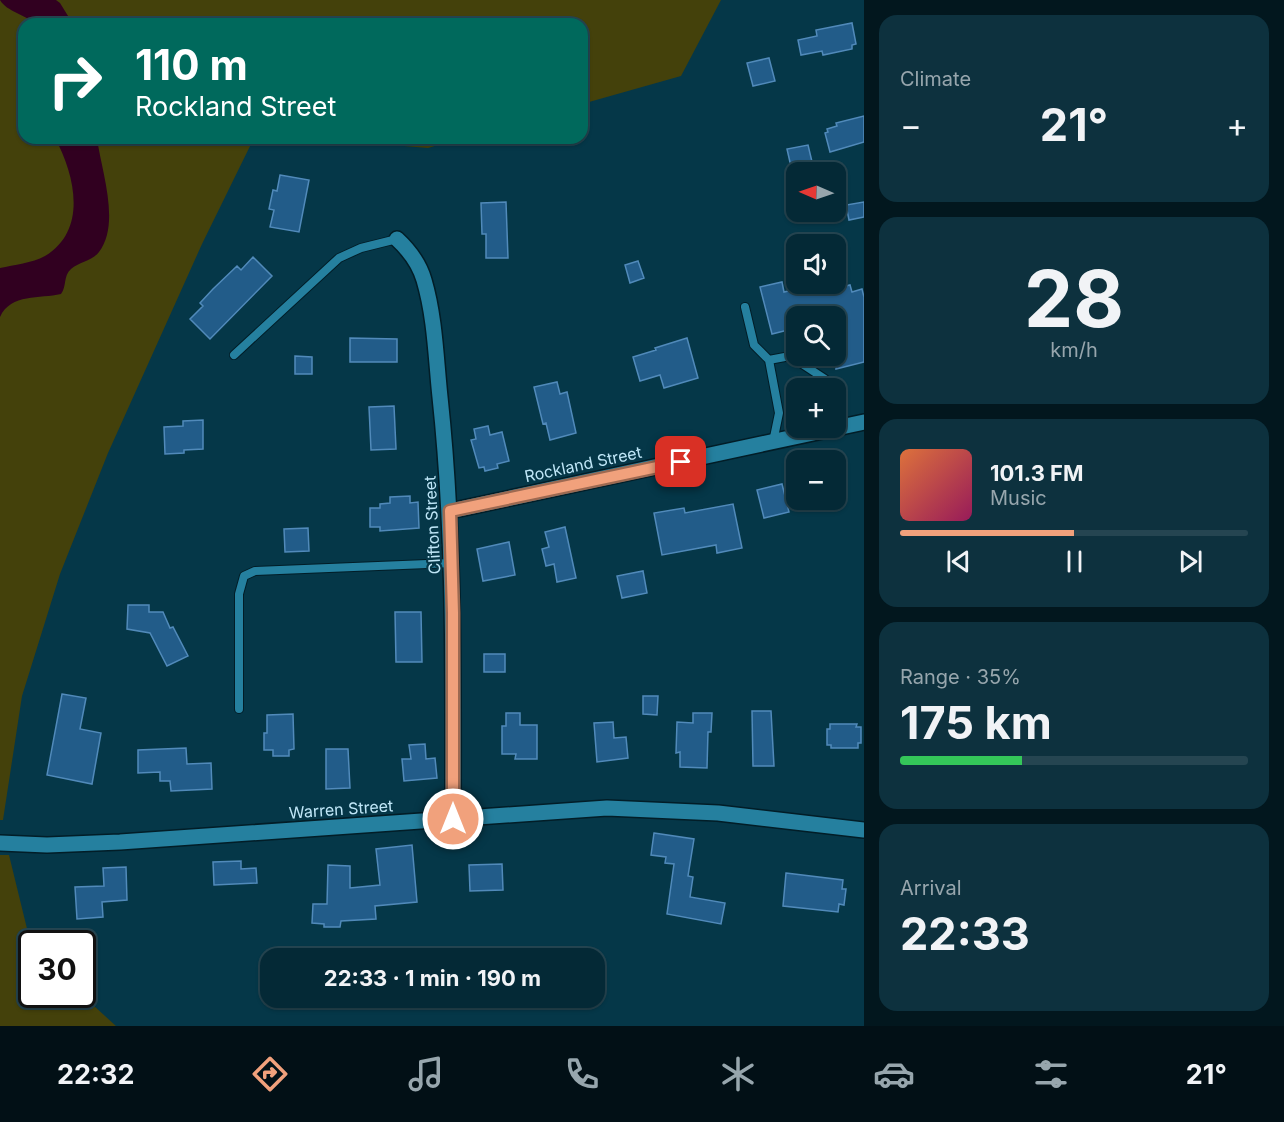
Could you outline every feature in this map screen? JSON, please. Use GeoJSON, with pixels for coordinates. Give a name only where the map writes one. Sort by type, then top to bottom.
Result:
{"type":"FeatureCollection","features":[{"type":"Feature","properties":{"kind":"street","name":"Clifton Street"},"geometry":{"type":"LineString","coordinates":[[397,239],[414,257],[427,292],[444,434],[452,563],[453,819]]}},
{"type":"Feature","properties":{"kind":"street","name":"Rockland Street"},"geometry":{"type":"LineString","coordinates":[[846,425],[864,422]]}},
{"type":"Feature","properties":{"kind":"street","name":"Rockland Street"},"geometry":{"type":"LineString","coordinates":[[450,511],[790,438]]}},
{"type":"Feature","properties":{"kind":"street","name":"Warren Street"},"geometry":{"type":"LineString","coordinates":[[0,843],[47,845],[120,842],[583,809],[628,808],[742,815],[864,830]]}},
{"type":"Feature","properties":{"kind":"lane"},"geometry":{"type":"LineString","coordinates":[[234,354],[329,265],[361,248],[397,239]]}},
{"type":"Feature","properties":{"kind":"lane"},"geometry":{"type":"LineString","coordinates":[[745,306],[754,345],[769,360],[779,413],[773,442]]}},
{"type":"Feature","properties":{"kind":"lane"},"geometry":{"type":"LineString","coordinates":[[769,360],[790,356],[823,378]]}},
{"type":"Feature","properties":{"kind":"lane"},"geometry":{"type":"LineString","coordinates":[[239,709],[238,608],[241,581],[244,576],[255,571],[452,563]]}},
{"type":"Feature","properties":{"kind":"shaded area"},"geometry":{"type":"Polygon","coordinates":[[[0,0],[721,0],[681,76],[588,102],[588,18],[18,18],[18,144],[251,144],[202,244],[108,453],[60,574],[22,696],[3,820],[0,820],[0,0]]]}},
{"type":"Feature","properties":{"kind":"shaded area"},"geometry":{"type":"Polygon","coordinates":[[[0,0],[56,0],[69,18],[26,18],[0,0]]]}},
{"type":"Feature","properties":{"kind":"shaded area"},"geometry":{"type":"Polygon","coordinates":[[[58,144],[98,144],[108,196],[109,226],[105,240],[96,255],[69,272],[61,294],[19,300],[5,309],[0,317],[0,268],[45,256],[59,245],[68,232],[74,201],[68,168],[58,144]]]}},
{"type":"Feature","properties":{"kind":"shaded area"},"geometry":{"type":"Polygon","coordinates":[[[380,144],[442,144],[428,148],[380,144]]]}},
{"type":"Feature","properties":{"kind":"shaded area"},"geometry":{"type":"Polygon","coordinates":[[[0,855],[9,855],[27,930],[18,930],[18,1008],[96,1008],[116,1026],[0,1026],[0,855]]]}},
{"type":"Feature","properties":{"kind":"building"},"geometry":{"type":"Polygon","coordinates":[[[852,23],[856,44],[852,45],[852,49],[823,55],[822,51],[801,55],[798,40],[817,36],[816,30],[852,23]]]}},
{"type":"Feature","properties":{"kind":"building"},"geometry":{"type":"Polygon","coordinates":[[[769,58],[775,81],[753,86],[747,63],[769,58]]]}},
{"type":"Feature","properties":{"kind":"building"},"geometry":{"type":"Polygon","coordinates":[[[864,116],[864,142],[830,152],[825,133],[828,132],[827,129],[837,126],[836,123],[864,116]]]}},
{"type":"Feature","properties":{"kind":"building"},"geometry":{"type":"Polygon","coordinates":[[[808,145],[812,162],[790,162],[787,149],[808,145]]]}},
{"type":"Feature","properties":{"kind":"building"},"geometry":{"type":"Polygon","coordinates":[[[280,175],[309,180],[299,232],[270,227],[274,210],[269,209],[273,190],[277,191],[280,175]]]}},
{"type":"Feature","properties":{"kind":"building"},"geometry":{"type":"Polygon","coordinates":[[[506,202],[508,258],[486,258],[486,234],[482,234],[481,203],[506,202]]]}},
{"type":"Feature","properties":{"kind":"building"},"geometry":{"type":"Polygon","coordinates":[[[864,202],[864,217],[849,220],[846,205],[864,202]]]}},
{"type":"Feature","properties":{"kind":"building"},"geometry":{"type":"Polygon","coordinates":[[[253,257],[272,276],[210,339],[190,319],[203,306],[200,303],[213,289],[237,266],[241,270],[253,257]]]}},
{"type":"Feature","properties":{"kind":"building"},"geometry":{"type":"Polygon","coordinates":[[[638,261],[644,278],[630,283],[625,265],[638,261]]]}},
{"type":"Feature","properties":{"kind":"building"},"geometry":{"type":"Polygon","coordinates":[[[782,282],[786,294],[846,294],[846,286],[850,285],[852,292],[862,289],[864,362],[836,369],[836,366],[846,366],[846,306],[786,306],[786,330],[772,334],[760,287],[782,282]]]}},
{"type":"Feature","properties":{"kind":"building"},"geometry":{"type":"Polygon","coordinates":[[[350,338],[397,339],[397,362],[350,362],[350,338]]]}},
{"type":"Feature","properties":{"kind":"building"},"geometry":{"type":"Polygon","coordinates":[[[687,338],[698,378],[664,388],[660,375],[640,381],[633,357],[687,338]]]}},
{"type":"Feature","properties":{"kind":"building"},"geometry":{"type":"Polygon","coordinates":[[[295,356],[312,357],[312,374],[295,374],[295,356]]]}},
{"type":"Feature","properties":{"kind":"building"},"geometry":{"type":"Polygon","coordinates":[[[557,382],[560,394],[567,392],[576,433],[550,440],[546,423],[543,424],[534,387],[557,382]]]}},
{"type":"Feature","properties":{"kind":"building"},"geometry":{"type":"Polygon","coordinates":[[[394,406],[396,449],[371,450],[369,407],[394,406]]]}},
{"type":"Feature","properties":{"kind":"building"},"geometry":{"type":"Polygon","coordinates":[[[203,420],[203,449],[165,454],[164,427],[183,426],[183,421],[203,420]]]}},
{"type":"Feature","properties":{"kind":"building"},"geometry":{"type":"Polygon","coordinates":[[[488,426],[490,435],[502,432],[509,461],[497,464],[498,468],[485,471],[484,467],[479,468],[471,440],[476,439],[474,429],[488,426]]]}},
{"type":"Feature","properties":{"kind":"building"},"geometry":{"type":"Polygon","coordinates":[[[782,484],[786,510],[789,512],[764,518],[757,490],[782,484]]]}},
{"type":"Feature","properties":{"kind":"building"},"geometry":{"type":"Polygon","coordinates":[[[410,496],[410,503],[418,502],[419,528],[380,531],[380,527],[370,527],[370,508],[380,508],[380,504],[390,503],[390,497],[410,496]]]}},
{"type":"Feature","properties":{"kind":"building"},"geometry":{"type":"Polygon","coordinates":[[[733,504],[742,548],[717,553],[716,545],[662,555],[654,513],[684,508],[685,513],[733,504]]]}},
{"type":"Feature","properties":{"kind":"building"},"geometry":{"type":"Polygon","coordinates":[[[565,527],[576,578],[557,582],[554,564],[546,566],[542,549],[549,547],[545,532],[565,527]]]}},
{"type":"Feature","properties":{"kind":"building"},"geometry":{"type":"Polygon","coordinates":[[[308,528],[309,551],[285,552],[284,529],[308,528]]]}},
{"type":"Feature","properties":{"kind":"building"},"geometry":{"type":"Polygon","coordinates":[[[509,542],[515,575],[483,581],[477,549],[509,542]]]}},
{"type":"Feature","properties":{"kind":"building"},"geometry":{"type":"Polygon","coordinates":[[[643,571],[647,593],[622,598],[617,576],[643,571]]]}},
{"type":"Feature","properties":{"kind":"building"},"geometry":{"type":"Polygon","coordinates":[[[128,605],[149,605],[149,612],[163,612],[170,628],[173,627],[188,656],[167,666],[150,633],[127,629],[128,605]]]}},
{"type":"Feature","properties":{"kind":"building"},"geometry":{"type":"Polygon","coordinates":[[[395,612],[421,612],[422,662],[396,662],[395,612]]]}},
{"type":"Feature","properties":{"kind":"building"},"geometry":{"type":"Polygon","coordinates":[[[484,654],[505,654],[505,672],[484,672],[484,654]]]}},
{"type":"Feature","properties":{"kind":"building"},"geometry":{"type":"Polygon","coordinates":[[[62,694],[86,698],[80,729],[101,733],[92,784],[47,775],[62,694]]]}},
{"type":"Feature","properties":{"kind":"building"},"geometry":{"type":"Polygon","coordinates":[[[643,696],[658,696],[657,715],[643,714],[643,696]]]}},
{"type":"Feature","properties":{"kind":"building"},"geometry":{"type":"Polygon","coordinates":[[[752,711],[771,711],[774,766],[753,766],[752,711]]]}},
{"type":"Feature","properties":{"kind":"building"},"geometry":{"type":"Polygon","coordinates":[[[506,713],[520,713],[520,725],[537,725],[537,759],[515,759],[516,754],[502,754],[502,726],[506,726],[506,713]]]}},
{"type":"Feature","properties":{"kind":"building"},"geometry":{"type":"Polygon","coordinates":[[[693,713],[712,713],[711,732],[708,732],[707,768],[680,767],[680,752],[676,753],[677,722],[693,723],[693,713]]]}},
{"type":"Feature","properties":{"kind":"building"},"geometry":{"type":"Polygon","coordinates":[[[293,714],[294,749],[289,750],[289,756],[273,756],[273,750],[264,750],[267,715],[293,714]]]}},
{"type":"Feature","properties":{"kind":"building"},"geometry":{"type":"Polygon","coordinates":[[[613,722],[614,738],[626,737],[628,758],[597,762],[594,723],[613,722]]]}},
{"type":"Feature","properties":{"kind":"building"},"geometry":{"type":"Polygon","coordinates":[[[830,724],[857,724],[856,727],[861,727],[861,743],[858,743],[858,748],[831,748],[831,745],[827,745],[827,729],[830,729],[830,724]]]}},
{"type":"Feature","properties":{"kind":"building"},"geometry":{"type":"Polygon","coordinates":[[[425,744],[426,759],[435,758],[437,778],[404,781],[402,759],[411,759],[409,745],[425,744]]]}},
{"type":"Feature","properties":{"kind":"building"},"geometry":{"type":"Polygon","coordinates":[[[186,748],[187,764],[211,763],[212,789],[171,791],[170,781],[160,781],[160,772],[138,773],[138,750],[186,748]]]}},
{"type":"Feature","properties":{"kind":"building"},"geometry":{"type":"Polygon","coordinates":[[[326,749],[348,749],[350,788],[326,789],[326,749]]]}},
{"type":"Feature","properties":{"kind":"building"},"geometry":{"type":"Polygon","coordinates":[[[654,833],[694,839],[688,876],[693,877],[690,897],[725,903],[721,924],[667,914],[674,864],[665,863],[666,857],[651,855],[654,833]]]}},
{"type":"Feature","properties":{"kind":"building"},"geometry":{"type":"Polygon","coordinates":[[[412,845],[417,902],[375,906],[376,919],[341,921],[340,927],[324,927],[324,924],[312,923],[313,904],[327,904],[328,865],[350,866],[350,888],[380,885],[376,849],[412,845]]]}},
{"type":"Feature","properties":{"kind":"building"},"geometry":{"type":"Polygon","coordinates":[[[241,861],[241,869],[256,868],[257,883],[214,885],[213,862],[241,861]]]}},
{"type":"Feature","properties":{"kind":"building"},"geometry":{"type":"Polygon","coordinates":[[[502,864],[503,890],[470,891],[469,865],[502,864]]]}},
{"type":"Feature","properties":{"kind":"building"},"geometry":{"type":"Polygon","coordinates":[[[126,867],[127,900],[102,902],[103,917],[77,919],[75,887],[104,886],[103,868],[126,867]]]}},
{"type":"Feature","properties":{"kind":"building"},"geometry":{"type":"Polygon","coordinates":[[[786,873],[843,880],[842,889],[846,889],[844,905],[839,904],[838,912],[783,906],[786,873]]]}},
{"type":"Feature","properties":{"kind":"route"},"geometry":{"type":"LineString","coordinates":[[453,819],[453,613],[450,511],[681,462]]}}]}
